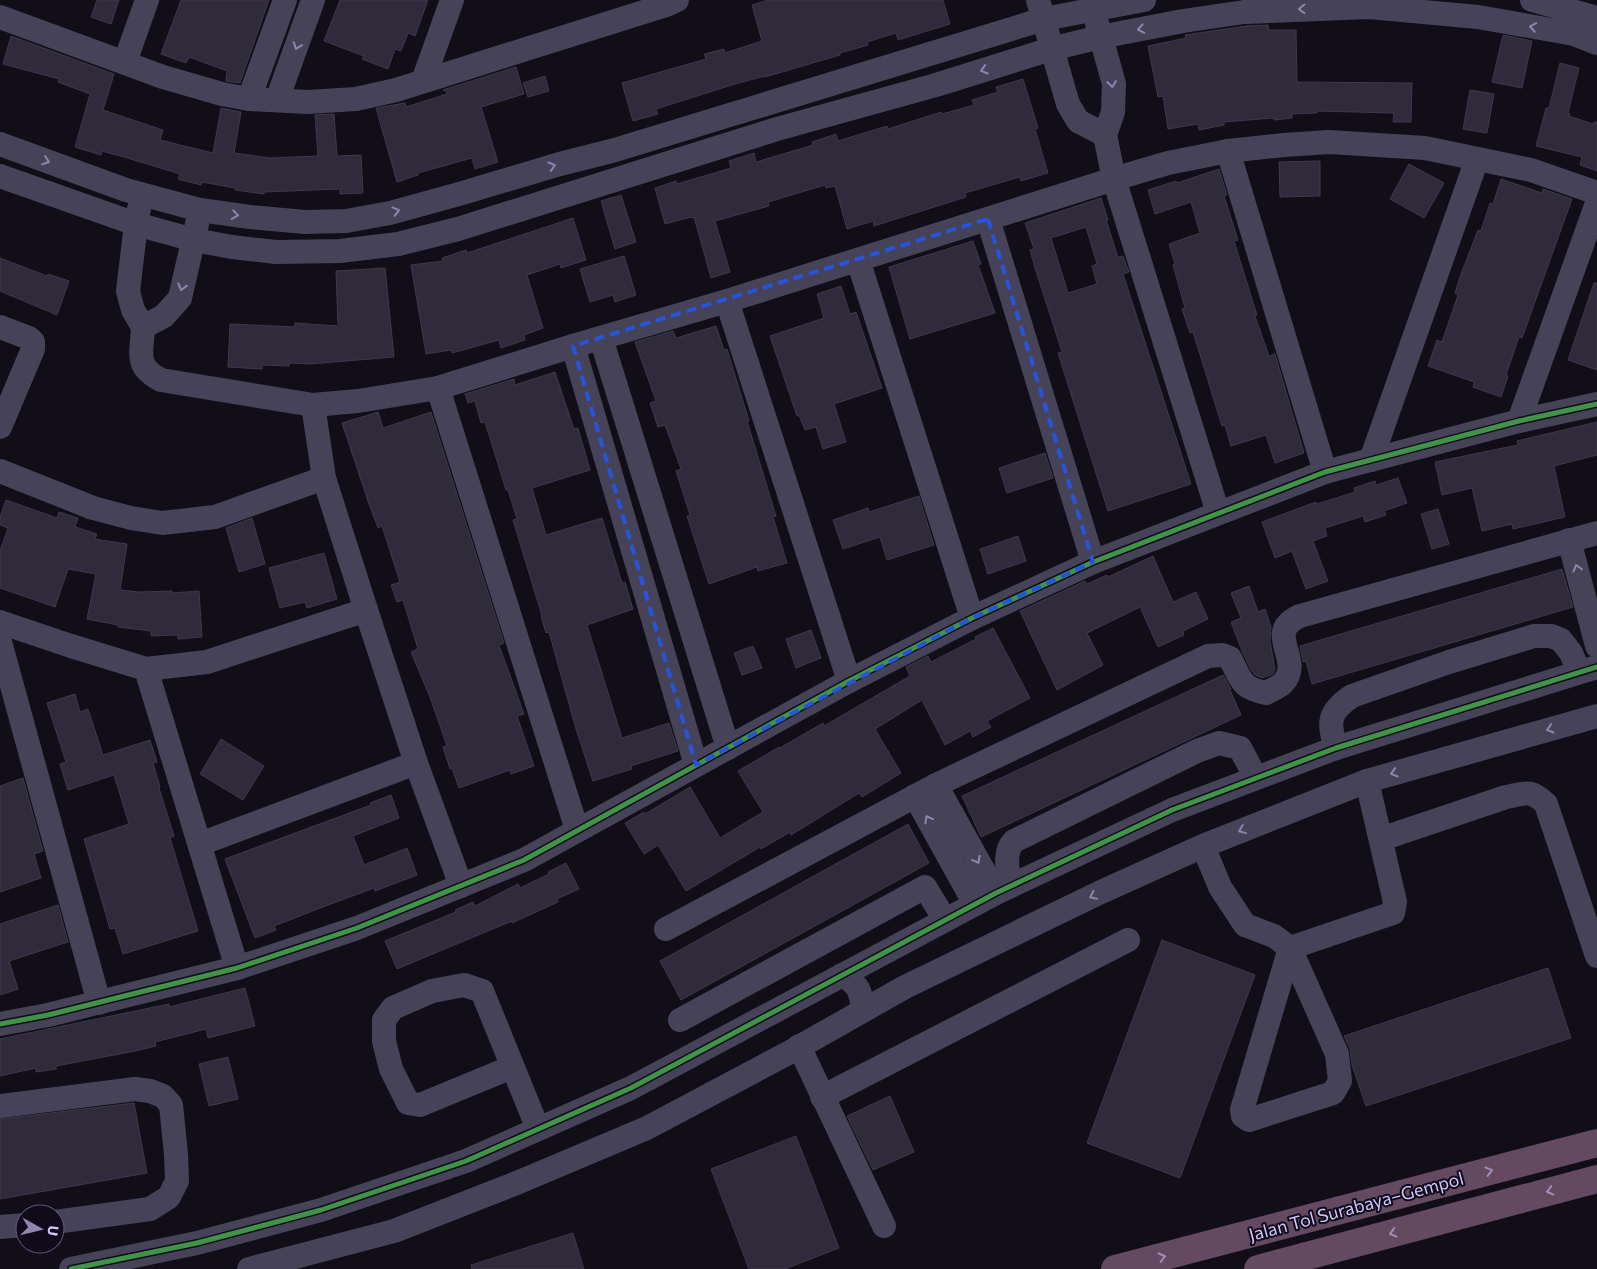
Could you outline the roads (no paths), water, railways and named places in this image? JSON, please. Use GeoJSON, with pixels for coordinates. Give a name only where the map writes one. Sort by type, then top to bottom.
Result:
{"type":"FeatureCollection","features":[{"type":"Feature","properties":{"kind":"highway","name":"Jalan Tol Surabaya–Gempol"},"geometry":{"type":"LineString","coordinates":[[1115,1269],[1597,1143]]}},
{"type":"Feature","properties":{"kind":"highway","name":"Jalan Tol Surabaya–Gempol"},"geometry":{"type":"LineString","coordinates":[[1258,1269],[1597,1179]]}},
{"type":"Feature","properties":{"kind":"street"},"geometry":{"type":"LineString","coordinates":[[125,62],[147,0]]}},
{"type":"Feature","properties":{"kind":"street"},"geometry":{"type":"LineString","coordinates":[[249,99],[285,0]]}},
{"type":"Feature","properties":{"kind":"street"},"geometry":{"type":"LineString","coordinates":[[277,100],[313,0]]}},
{"type":"Feature","properties":{"kind":"street"},"geometry":{"type":"LineString","coordinates":[[423,81],[452,0]]}},
{"type":"Feature","properties":{"kind":"street"},"geometry":{"type":"LineString","coordinates":[[0,17],[163,77],[222,94],[249,99],[306,102],[356,99],[396,90],[677,0]]}},
{"type":"Feature","properties":{"kind":"street"},"geometry":{"type":"LineString","coordinates":[[0,144],[143,195],[200,210],[250,218],[305,222],[346,222],[390,213],[614,150],[1041,10],[1144,0]]}},
{"type":"Feature","properties":{"kind":"street"},"geometry":{"type":"LineString","coordinates":[[1532,0],[1585,22],[1597,43]]}},
{"type":"Feature","properties":{"kind":"street"},"geometry":{"type":"LineString","coordinates":[[1091,5],[1114,84],[1113,112],[1105,135],[1114,178],[1218,513]]}},
{"type":"Feature","properties":{"kind":"street"},"geometry":{"type":"LineString","coordinates":[[0,176],[136,224],[194,240],[276,252],[340,251],[398,244],[458,229],[777,130],[936,85],[1051,49],[1183,20],[1244,12],[1369,7],[1478,17],[1585,22]]}},
{"type":"Feature","properties":{"kind":"street"},"geometry":{"type":"LineString","coordinates":[[1041,10],[1068,104],[1078,121],[1105,135]]}},
{"type":"Feature","properties":{"kind":"street"},"geometry":{"type":"LineString","coordinates":[[143,195],[136,224],[128,291],[133,310],[143,327],[141,364],[148,374],[161,380],[313,404],[358,401],[438,388],[858,260],[1114,178],[1168,163],[1228,151],[1329,142],[1425,148],[1531,170],[1597,193]]}},
{"type":"Feature","properties":{"kind":"street"},"geometry":{"type":"LineString","coordinates":[[614,150],[624,178]]}},
{"type":"Feature","properties":{"kind":"street"},"geometry":{"type":"LineString","coordinates":[[1228,151],[1325,472]]}},
{"type":"Feature","properties":{"kind":"street"},"geometry":{"type":"LineString","coordinates":[[1371,460],[1477,159]]}},
{"type":"Feature","properties":{"kind":"street"},"geometry":{"type":"LineString","coordinates":[[1519,421],[1597,203]]}},
{"type":"Feature","properties":{"kind":"street"},"geometry":{"type":"LineString","coordinates":[[143,327],[164,316],[180,298],[200,210]]}},
{"type":"Feature","properties":{"kind":"street"},"geometry":{"type":"LineString","coordinates":[[988,219],[1092,562]]}},
{"type":"Feature","properties":{"kind":"street"},"geometry":{"type":"LineString","coordinates":[[858,260],[972,618]]}},
{"type":"Feature","properties":{"kind":"street"},"geometry":{"type":"LineString","coordinates":[[726,301],[849,681]]}},
{"type":"Feature","properties":{"kind":"street"},"geometry":{"type":"LineString","coordinates":[[0,327],[29,338],[33,342],[33,349],[0,427]]}},
{"type":"Feature","properties":{"kind":"street"},"geometry":{"type":"LineString","coordinates":[[600,338],[728,748]]}},
{"type":"Feature","properties":{"kind":"street"},"geometry":{"type":"LineString","coordinates":[[573,346],[696,765]]}},
{"type":"Feature","properties":{"kind":"street"},"geometry":{"type":"LineString","coordinates":[[438,388],[577,830]]}},
{"type":"Feature","properties":{"kind":"street"},"geometry":{"type":"LineString","coordinates":[[313,404],[324,478],[416,763],[461,886]]}},
{"type":"Feature","properties":{"kind":"street"},"geometry":{"type":"LineString","coordinates":[[0,1024],[99,1003],[237,968],[357,928],[524,860],[849,681],[972,618],[1092,562],[1325,472],[1519,421],[1597,404]]}},
{"type":"Feature","properties":{"kind":"street"},"geometry":{"type":"LineString","coordinates":[[0,471],[93,508],[131,518],[162,523],[214,517],[324,478]]}},
{"type":"Feature","properties":{"kind":"street"},"geometry":{"type":"LineString","coordinates":[[666,929],[936,785],[1208,656],[1222,655],[1230,658],[1245,686],[1266,693],[1282,684],[1289,672],[1290,664],[1282,633],[1285,625],[1300,616],[1597,532]]}},
{"type":"Feature","properties":{"kind":"street"},"geometry":{"type":"LineString","coordinates":[[1570,540],[1597,646]]}},
{"type":"Feature","properties":{"kind":"street"},"geometry":{"type":"LineString","coordinates":[[0,622],[146,669],[207,662],[366,610]]}},
{"type":"Feature","properties":{"kind":"street"},"geometry":{"type":"LineString","coordinates":[[71,1269],[198,1243],[321,1210],[466,1161],[631,1088],[994,894],[1172,810],[1336,748],[1588,670],[1571,653],[1562,640],[1551,636],[1534,636],[1450,662],[1352,696],[1339,705],[1332,716],[1330,729],[1336,748]]}},
{"type":"Feature","properties":{"kind":"street"},"geometry":{"type":"LineString","coordinates":[[0,642],[99,1003]]}},
{"type":"Feature","properties":{"kind":"street"},"geometry":{"type":"LineString","coordinates":[[146,669],[237,968]]}},
{"type":"Feature","properties":{"kind":"street"},"geometry":{"type":"LineString","coordinates":[[249,1269],[394,1231],[519,1182],[647,1128],[905,987],[1203,846],[1367,781],[1597,716]]}},
{"type":"Feature","properties":{"kind":"street"},"geometry":{"type":"LineString","coordinates":[[994,894],[1007,858],[1009,846],[1014,841],[1197,751],[1219,743],[1240,748],[1256,778]]}},
{"type":"Feature","properties":{"kind":"street"},"geometry":{"type":"LineString","coordinates":[[200,844],[416,763]]}},
{"type":"Feature","properties":{"kind":"street"},"geometry":{"type":"LineString","coordinates":[[1290,948],[1393,913],[1395,902],[1367,781]]}},
{"type":"Feature","properties":{"kind":"street"},"geometry":{"type":"LineString","coordinates":[[936,785],[994,894]]}},
{"type":"Feature","properties":{"kind":"street"},"geometry":{"type":"LineString","coordinates":[[1381,839],[1506,798],[1525,793],[1537,795],[1546,804],[1597,956]]}},
{"type":"Feature","properties":{"kind":"street"},"geometry":{"type":"LineString","coordinates":[[915,796],[994,894]]}},
{"type":"Feature","properties":{"kind":"street"},"geometry":{"type":"LineString","coordinates":[[1203,846],[1220,887],[1245,925],[1274,936],[1290,948],[1337,1054],[1340,1081],[1333,1093],[1249,1120],[1243,1116],[1242,1110],[1290,948]]}},
{"type":"Feature","properties":{"kind":"street"},"geometry":{"type":"LineString","coordinates":[[680,1020],[925,887],[945,920]]}},
{"type":"Feature","properties":{"kind":"street"},"geometry":{"type":"LineString","coordinates":[[891,906],[908,940]]}},
{"type":"Feature","properties":{"kind":"street"},"geometry":{"type":"LineString","coordinates":[[822,1097],[1128,940]]}},
{"type":"Feature","properties":{"kind":"street"},"geometry":{"type":"LineString","coordinates":[[811,949],[835,979],[855,983],[862,996],[863,1010]]}},
{"type":"Feature","properties":{"kind":"street"},"geometry":{"type":"LineString","coordinates":[[887,951],[889,968],[896,980],[905,987]]}},
{"type":"Feature","properties":{"kind":"street"},"geometry":{"type":"LineString","coordinates":[[512,1067],[420,1106],[408,1103],[391,1069],[384,1041],[384,1020],[393,1008],[432,991],[464,985],[482,991],[538,1129]]}},
{"type":"Feature","properties":{"kind":"street"},"geometry":{"type":"LineString","coordinates":[[799,1046],[884,1226]]}},
{"type":"Feature","properties":{"kind":"street"},"geometry":{"type":"LineString","coordinates":[[0,1106],[135,1089],[150,1091],[164,1096],[171,1105],[177,1181],[169,1197],[150,1208],[65,1221]]}},
{"type":"Feature","properties":{"kind":"street"},"geometry":{"type":"LineString","coordinates":[[0,1227],[15,1226]]}}]}
